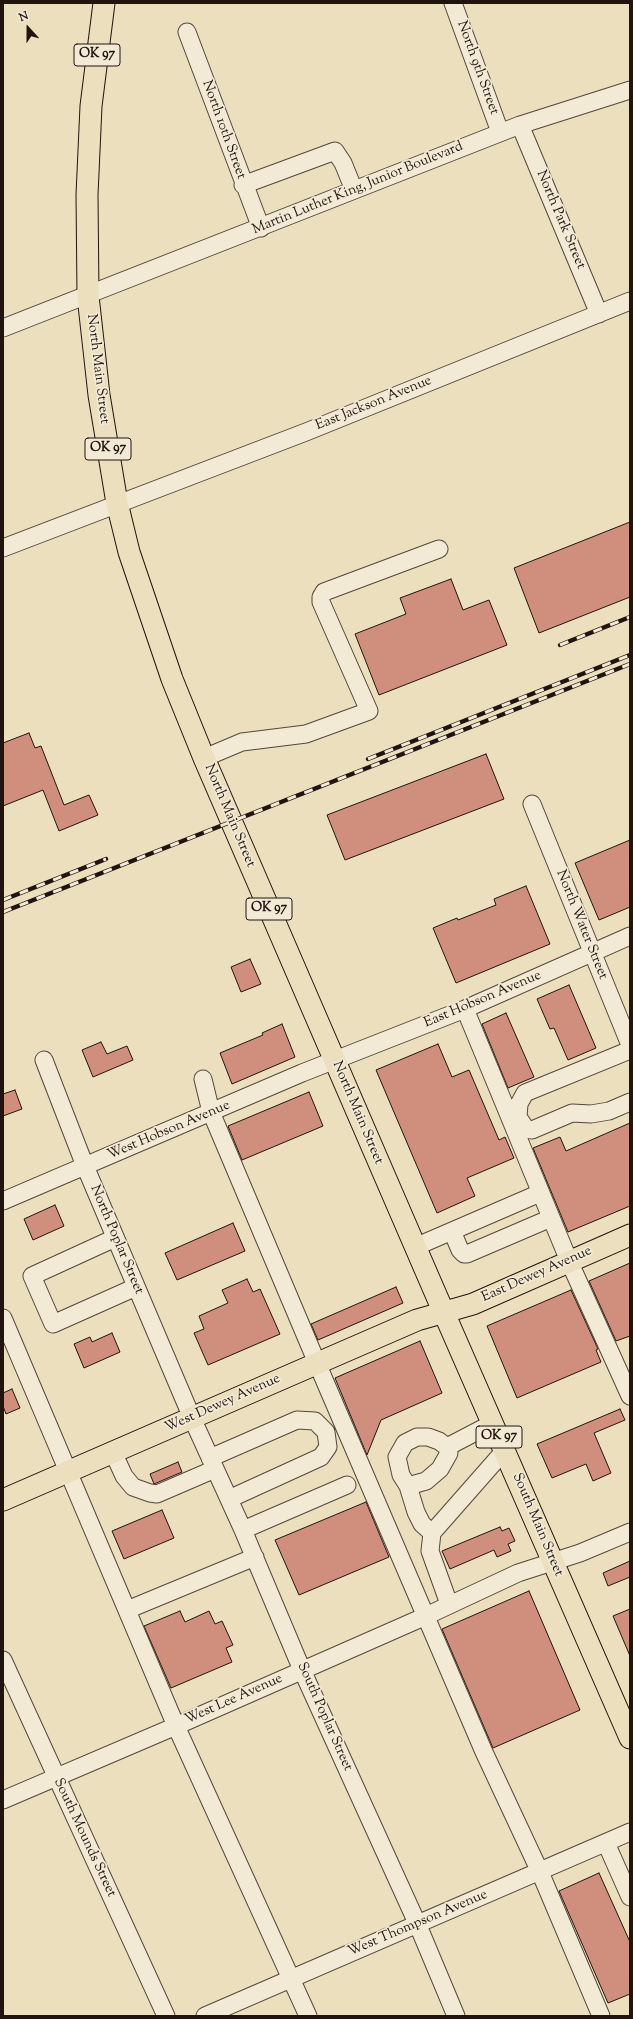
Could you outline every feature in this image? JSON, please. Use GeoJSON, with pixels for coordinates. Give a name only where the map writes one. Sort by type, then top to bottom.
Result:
{"type":"FeatureCollection","features":[{"type":"Feature","properties":{"kind":"main road","name":"OK 97"},"geometry":{"type":"LineString","coordinates":[[88,296],[87,195],[91,106],[104,3]]}},
{"type":"Feature","properties":{"kind":"main road","name":"North Main Street"},"geometry":{"type":"LineString","coordinates":[[88,296],[99,395],[117,503],[129,552],[172,679],[204,758],[444,1313]]}},
{"type":"Feature","properties":{"kind":"main road","name":"East Dewey Avenue"},"geometry":{"type":"LineString","coordinates":[[444,1313],[472,1304],[630,1235]]}},
{"type":"Feature","properties":{"kind":"main road","name":"West Dewey Avenue"},"geometry":{"type":"LineString","coordinates":[[3,1500],[418,1320],[444,1313]]}},
{"type":"Feature","properties":{"kind":"main road","name":"South Main Street"},"geometry":{"type":"LineString","coordinates":[[444,1313],[630,1738]]}},
{"type":"Feature","properties":{"kind":"street","name":"North 9th Street"},"geometry":{"type":"LineString","coordinates":[[453,3],[500,132]]}},
{"type":"Feature","properties":{"kind":"street","name":"North 10th Street"},"geometry":{"type":"LineString","coordinates":[[187,32],[261,228]]}},
{"type":"Feature","properties":{"kind":"street","name":"Martin Luther King, Junior Boulevard"},"geometry":{"type":"LineString","coordinates":[[3,328],[261,228],[500,132],[630,90]]}},
{"type":"Feature","properties":{"kind":"street","name":"North Park Street"},"geometry":{"type":"LineString","coordinates":[[520,125],[599,314]]}},
{"type":"Feature","properties":{"kind":"street"},"geometry":{"type":"LineString","coordinates":[[244,185],[335,151],[343,163],[354,190]]}},
{"type":"Feature","properties":{"kind":"street","name":"East Jackson Avenue"},"geometry":{"type":"LineString","coordinates":[[3,548],[117,503],[306,432],[630,301]]}},
{"type":"Feature","properties":{"kind":"street"},"geometry":{"type":"LineString","coordinates":[[204,758],[242,742],[306,734],[369,711],[321,602],[321,598],[324,592],[439,549]]}},
{"type":"Feature","properties":{"kind":"street","name":"North Water Street"},"geometry":{"type":"LineString","coordinates":[[532,804],[591,953],[630,1045]]}},
{"type":"Feature","properties":{"kind":"street","name":"East Hobson Avenue"},"geometry":{"type":"LineString","coordinates":[[334,1061],[465,1009],[630,936]]}},
{"type":"Feature","properties":{"kind":"street"},"geometry":{"type":"LineString","coordinates":[[465,1009],[521,1132]]}},
{"type":"Feature","properties":{"kind":"street"},"geometry":{"type":"LineString","coordinates":[[630,1050],[525,1093],[519,1104],[518,1118],[540,1193],[630,1396]]}},
{"type":"Feature","properties":{"kind":"street","name":"North Poplar Street"},"geometry":{"type":"LineString","coordinates":[[44,1060],[85,1166],[192,1418]]}},
{"type":"Feature","properties":{"kind":"street","name":"West Hobson Avenue"},"geometry":{"type":"LineString","coordinates":[[3,1201],[334,1061]]}},
{"type":"Feature","properties":{"kind":"street"},"geometry":{"type":"LineString","coordinates":[[203,1080],[211,1112],[317,1363],[484,1752],[540,1872],[601,2016]]}},
{"type":"Feature","properties":{"kind":"street"},"geometry":{"type":"LineString","coordinates":[[521,1132],[532,1130],[572,1113],[591,1114],[609,1111],[630,1102]]}},
{"type":"Feature","properties":{"kind":"street"},"geometry":{"type":"LineString","coordinates":[[415,1247],[540,1193]]}},
{"type":"Feature","properties":{"kind":"street"},"geometry":{"type":"LineString","coordinates":[[452,1231],[460,1250],[464,1254],[467,1254],[551,1218]]}},
{"type":"Feature","properties":{"kind":"street"},"geometry":{"type":"LineString","coordinates":[[115,1238],[32,1276],[53,1324],[136,1287]]}},
{"type":"Feature","properties":{"kind":"street"},"geometry":{"type":"LineString","coordinates":[[3,1318],[176,1726],[293,1979],[308,2016]]}},
{"type":"Feature","properties":{"kind":"street","name":"South Poplar Street"},"geometry":{"type":"LineString","coordinates":[[192,1418],[255,1557],[302,1670],[417,1923],[456,2016]]}},
{"type":"Feature","properties":{"kind":"street"},"geometry":{"type":"LineString","coordinates":[[113,1452],[128,1481],[133,1487],[157,1494],[212,1463],[297,1420],[315,1421],[326,1432],[328,1447],[321,1457],[229,1499]]}},
{"type":"Feature","properties":{"kind":"street"},"geometry":{"type":"LineString","coordinates":[[447,1447],[493,1423]]}},
{"type":"Feature","properties":{"kind":"street"},"geometry":{"type":"LineString","coordinates":[[408,1486],[426,1481],[440,1469],[449,1453],[447,1447],[439,1441],[428,1437],[417,1437],[406,1443],[397,1457],[401,1475],[408,1486],[416,1512],[422,1524],[432,1533]]}},
{"type":"Feature","properties":{"kind":"street"},"geometry":{"type":"LineString","coordinates":[[449,1604],[430,1551],[432,1533],[505,1450]]}},
{"type":"Feature","properties":{"kind":"street"},"geometry":{"type":"LineString","coordinates":[[243,1530],[347,1485]]}},
{"type":"Feature","properties":{"kind":"street","name":"West Lee Avenue"},"geometry":{"type":"LineString","coordinates":[[3,1800],[426,1616],[525,1570],[584,1552],[630,1532]]}},
{"type":"Feature","properties":{"kind":"street"},"geometry":{"type":"LineString","coordinates":[[127,1610],[255,1557]]}},
{"type":"Feature","properties":{"kind":"street","name":"South Mounds Street"},"geometry":{"type":"LineString","coordinates":[[3,1660],[166,2016]]}},
{"type":"Feature","properties":{"kind":"street","name":"West Thompson Avenue"},"geometry":{"type":"LineString","coordinates":[[205,2016],[630,1832]]}},
{"type":"Feature","properties":{"kind":"street"},"geometry":{"type":"LineString","coordinates":[[606,1843],[630,1897]]}},
{"type":"Feature","properties":{"kind":"building"},"geometry":{"type":"Polygon","coordinates":[[[630,522],[630,597],[539,633],[514,568],[630,522]]]}},
{"type":"Feature","properties":{"kind":"building"},"geometry":{"type":"Polygon","coordinates":[[[451,579],[463,610],[489,600],[507,645],[379,695],[355,634],[406,614],[400,598],[451,579]]]}},
{"type":"Feature","properties":{"kind":"building"},"geometry":{"type":"Polygon","coordinates":[[[29,733],[35,748],[41,746],[64,805],[89,795],[98,815],[59,831],[43,790],[3,806],[3,743],[29,733]]]}},
{"type":"Feature","properties":{"kind":"building"},"geometry":{"type":"Polygon","coordinates":[[[486,754],[504,799],[345,860],[327,815],[486,754]]]}},
{"type":"Feature","properties":{"kind":"building"},"geometry":{"type":"Polygon","coordinates":[[[630,840],[630,907],[599,920],[575,863],[630,840]]]}},
{"type":"Feature","properties":{"kind":"building"},"geometry":{"type":"Polygon","coordinates":[[[526,886],[550,944],[456,983],[433,928],[496,905],[494,899],[526,886]]]}},
{"type":"Feature","properties":{"kind":"building"},"geometry":{"type":"Polygon","coordinates":[[[250,959],[261,984],[241,992],[231,967],[250,959]]]}},
{"type":"Feature","properties":{"kind":"building"},"geometry":{"type":"Polygon","coordinates":[[[569,985],[596,1048],[568,1060],[554,1028],[550,1029],[537,999],[569,985]]]}},
{"type":"Feature","properties":{"kind":"building"},"geometry":{"type":"Polygon","coordinates":[[[506,1013],[534,1077],[508,1088],[482,1024],[506,1013]]]}},
{"type":"Feature","properties":{"kind":"building"},"geometry":{"type":"Polygon","coordinates":[[[282,1024],[295,1057],[232,1084],[220,1053],[263,1035],[262,1033],[282,1024]]]}},
{"type":"Feature","properties":{"kind":"building"},"geometry":{"type":"Polygon","coordinates":[[[101,1042],[107,1054],[127,1046],[133,1060],[93,1077],[82,1050],[101,1042]]]}},
{"type":"Feature","properties":{"kind":"building"},"geometry":{"type":"Polygon","coordinates":[[[438,1044],[452,1077],[469,1070],[499,1140],[505,1137],[514,1158],[467,1178],[475,1196],[437,1213],[376,1070],[438,1044]]]}},
{"type":"Feature","properties":{"kind":"building"},"geometry":{"type":"Polygon","coordinates":[[[15,1090],[22,1109],[3,1116],[3,1094],[15,1090]]]}},
{"type":"Feature","properties":{"kind":"building"},"geometry":{"type":"Polygon","coordinates":[[[309,1092],[323,1126],[242,1160],[228,1126],[309,1092]]]}},
{"type":"Feature","properties":{"kind":"building"},"geometry":{"type":"Polygon","coordinates":[[[630,1123],[630,1206],[568,1232],[533,1148],[560,1137],[566,1151],[630,1123]]]}},
{"type":"Feature","properties":{"kind":"building"},"geometry":{"type":"Polygon","coordinates":[[[55,1205],[64,1226],[33,1240],[24,1219],[55,1205]]]}},
{"type":"Feature","properties":{"kind":"building"},"geometry":{"type":"Polygon","coordinates":[[[233,1223],[245,1251],[177,1280],[165,1253],[233,1223]]]}},
{"type":"Feature","properties":{"kind":"building"},"geometry":{"type":"Polygon","coordinates":[[[630,1263],[630,1336],[616,1341],[589,1281],[630,1263]]]}},
{"type":"Feature","properties":{"kind":"building"},"geometry":{"type":"Polygon","coordinates":[[[247,1279],[253,1292],[260,1289],[280,1334],[208,1365],[194,1333],[204,1329],[199,1316],[228,1303],[222,1290],[247,1279]]]}},
{"type":"Feature","properties":{"kind":"building"},"geometry":{"type":"Polygon","coordinates":[[[396,1287],[403,1303],[318,1340],[311,1324],[396,1287]]]}},
{"type":"Feature","properties":{"kind":"building"},"geometry":{"type":"Polygon","coordinates":[[[571,1290],[598,1349],[596,1350],[601,1362],[517,1398],[487,1326],[571,1290]]]}},
{"type":"Feature","properties":{"kind":"building"},"geometry":{"type":"Polygon","coordinates":[[[112,1333],[120,1352],[84,1368],[74,1344],[90,1337],[92,1342],[112,1333]]]}},
{"type":"Feature","properties":{"kind":"building"},"geometry":{"type":"Polygon","coordinates":[[[420,1341],[442,1393],[381,1420],[367,1455],[335,1378],[420,1341]]]}},
{"type":"Feature","properties":{"kind":"building"},"geometry":{"type":"Polygon","coordinates":[[[12,1389],[20,1408],[6,1414],[3,1406],[3,1393],[12,1389]]]}},
{"type":"Feature","properties":{"kind":"building"},"geometry":{"type":"Polygon","coordinates":[[[620,1409],[625,1420],[594,1433],[611,1473],[593,1481],[586,1464],[552,1478],[537,1444],[620,1409]]]}},
{"type":"Feature","properties":{"kind":"building"},"geometry":{"type":"Polygon","coordinates":[[[178,1462],[182,1472],[154,1484],[150,1474],[178,1462]]]}},
{"type":"Feature","properties":{"kind":"building"},"geometry":{"type":"Polygon","coordinates":[[[366,1502],[389,1557],[299,1595],[275,1540],[366,1502]]]}},
{"type":"Feature","properties":{"kind":"building"},"geometry":{"type":"Polygon","coordinates":[[[162,1510],[174,1538],[124,1559],[112,1531],[162,1510]]]}},
{"type":"Feature","properties":{"kind":"building"},"geometry":{"type":"Polygon","coordinates":[[[500,1527],[502,1531],[509,1528],[515,1541],[508,1544],[511,1551],[497,1557],[494,1550],[450,1569],[442,1551],[500,1527]]]}},
{"type":"Feature","properties":{"kind":"building"},"geometry":{"type":"Polygon","coordinates":[[[630,1561],[630,1577],[608,1586],[603,1573],[630,1561]]]}},
{"type":"Feature","properties":{"kind":"building"},"geometry":{"type":"Polygon","coordinates":[[[529,1591],[580,1710],[493,1748],[442,1629],[529,1591]]]}},
{"type":"Feature","properties":{"kind":"building"},"geometry":{"type":"Polygon","coordinates":[[[630,1609],[630,1656],[613,1616],[630,1609]]]}},
{"type":"Feature","properties":{"kind":"building"},"geometry":{"type":"Polygon","coordinates":[[[180,1611],[185,1622],[209,1611],[215,1624],[222,1621],[233,1645],[226,1648],[232,1662],[171,1688],[144,1626],[180,1611]]]}},
{"type":"Feature","properties":{"kind":"building"},"geometry":{"type":"Polygon","coordinates":[[[599,1873],[630,1942],[630,1994],[608,2003],[559,1891],[599,1873]]]}},
{"type":"Feature","properties":{"kind":"railway"},"geometry":{"type":"LineString","coordinates":[[560,645],[630,617]]}},
{"type":"Feature","properties":{"kind":"railway"},"geometry":{"type":"LineString","coordinates":[[368,759],[630,655]]}},
{"type":"Feature","properties":{"kind":"railway"},"geometry":{"type":"LineString","coordinates":[[3,912],[630,664]]}},
{"type":"Feature","properties":{"kind":"railway"},"geometry":{"type":"LineString","coordinates":[[3,900],[106,859]]}}]}
